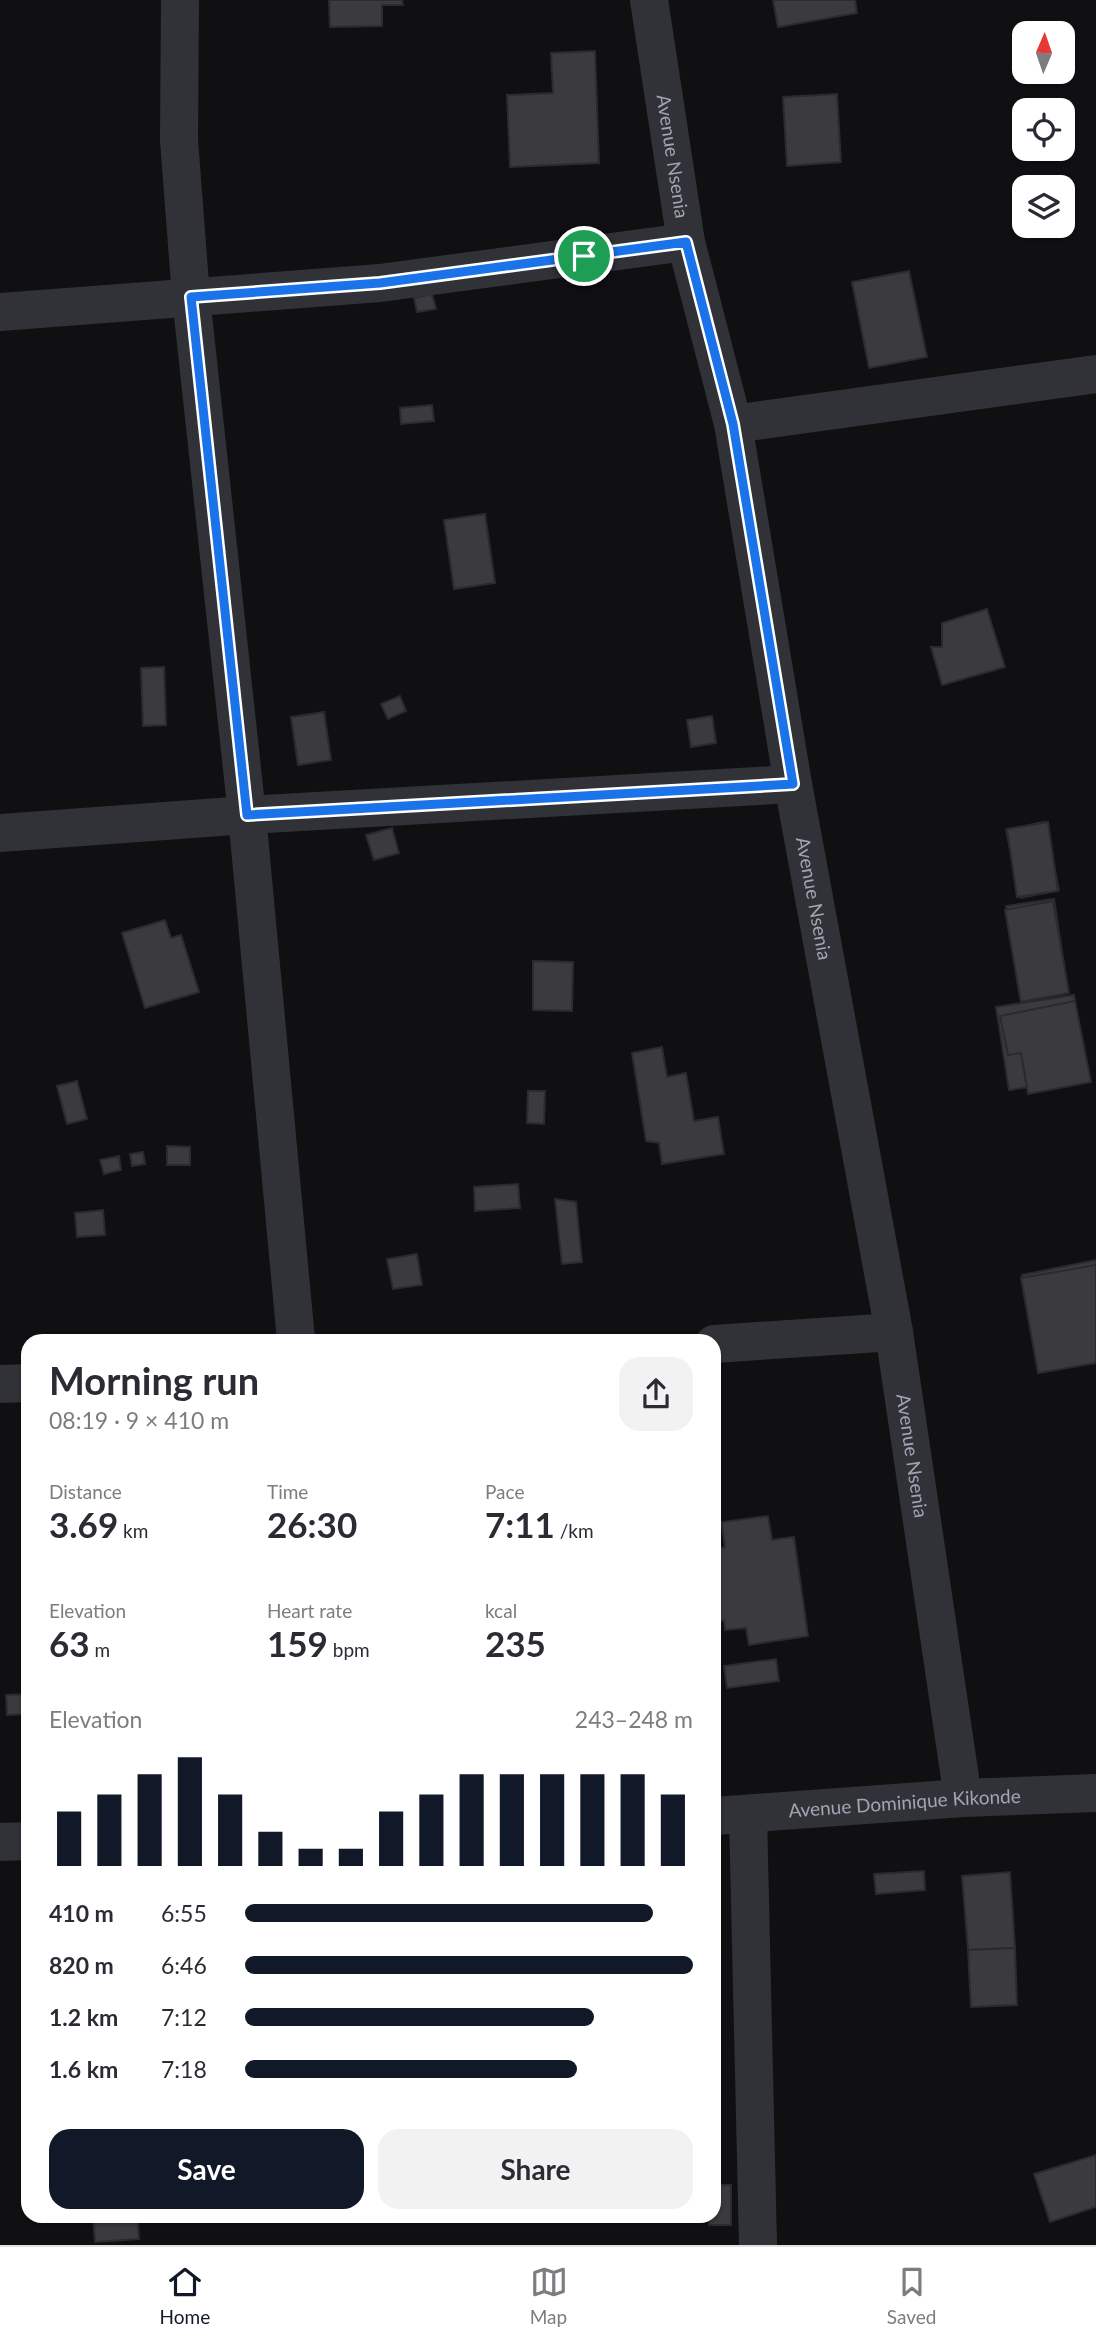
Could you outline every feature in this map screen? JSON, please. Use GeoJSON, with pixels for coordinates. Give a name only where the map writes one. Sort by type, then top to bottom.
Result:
{"type":"FeatureCollection","features":[{"type":"Feature","properties":{"kind":"street"},"geometry":{"type":"LineString","coordinates":[[180,0],[179,140],[191,297],[247,815],[295,1334]]}},
{"type":"Feature","properties":{"kind":"street","name":"Avenue Nsenia"},"geometry":{"type":"LineString","coordinates":[[649,0],[686,242],[733,424],[793,784],[894,1332],[963,1798]]}},
{"type":"Feature","properties":{"kind":"street"},"geometry":{"type":"LineString","coordinates":[[0,312],[380,283],[686,242]]}},
{"type":"Feature","properties":{"kind":"street"},"geometry":{"type":"LineString","coordinates":[[733,424],[1096,374]]}},
{"type":"Feature","properties":{"kind":"street"},"geometry":{"type":"LineString","coordinates":[[0,833],[247,815],[793,784]]}},
{"type":"Feature","properties":{"kind":"street"},"geometry":{"type":"LineString","coordinates":[[721,1344],[894,1332]]}},
{"type":"Feature","properties":{"kind":"street"},"geometry":{"type":"LineString","coordinates":[[0,1384],[21,1383]]}},
{"type":"Feature","properties":{"kind":"street","name":"Avenue Dominique Kikonde"},"geometry":{"type":"LineString","coordinates":[[731,1816],[963,1798],[1096,1793]]}},
{"type":"Feature","properties":{"kind":"street"},"geometry":{"type":"LineString","coordinates":[[731,1816],[758,2245]]}},
{"type":"Feature","properties":{"kind":"street"},"geometry":{"type":"LineString","coordinates":[[0,1842],[21,1841]]}},
{"type":"Feature","properties":{"kind":"building"},"geometry":{"type":"Polygon","coordinates":[[[329,0],[402,0],[403,5],[382,5],[382,26],[330,27],[329,0]]]}},
{"type":"Feature","properties":{"kind":"building"},"geometry":{"type":"Polygon","coordinates":[[[773,0],[855,0],[857,13],[778,27],[773,0]]]}},
{"type":"Feature","properties":{"kind":"building"},"geometry":{"type":"Polygon","coordinates":[[[595,51],[599,163],[510,167],[507,95],[553,93],[551,53],[595,51]]]}},
{"type":"Feature","properties":{"kind":"building"},"geometry":{"type":"Polygon","coordinates":[[[837,94],[841,162],[787,166],[783,97],[837,94]]]}},
{"type":"Feature","properties":{"kind":"building"},"geometry":{"type":"Polygon","coordinates":[[[909,271],[927,357],[869,368],[852,282],[909,271]]]}},
{"type":"Feature","properties":{"kind":"building"},"geometry":{"type":"Polygon","coordinates":[[[432,294],[436,309],[417,312],[414,298],[432,294]]]}},
{"type":"Feature","properties":{"kind":"building"},"geometry":{"type":"Polygon","coordinates":[[[432,405],[434,421],[401,424],[400,408],[432,405]]]}},
{"type":"Feature","properties":{"kind":"building"},"geometry":{"type":"Polygon","coordinates":[[[485,514],[495,583],[454,589],[444,520],[485,514]]]}},
{"type":"Feature","properties":{"kind":"building"},"geometry":{"type":"Polygon","coordinates":[[[987,609],[1005,667],[942,685],[931,647],[942,647],[942,623],[987,609]]]}},
{"type":"Feature","properties":{"kind":"building"},"geometry":{"type":"Polygon","coordinates":[[[164,667],[166,725],[143,726],[141,668],[164,667]]]}},
{"type":"Feature","properties":{"kind":"building"},"geometry":{"type":"Polygon","coordinates":[[[400,696],[406,711],[388,719],[381,704],[400,696]]]}},
{"type":"Feature","properties":{"kind":"building"},"geometry":{"type":"Polygon","coordinates":[[[324,712],[331,760],[298,765],[291,717],[324,712]]]}},
{"type":"Feature","properties":{"kind":"building"},"geometry":{"type":"Polygon","coordinates":[[[712,716],[716,743],[691,747],[687,720],[712,716]]]}},
{"type":"Feature","properties":{"kind":"building"},"geometry":{"type":"Polygon","coordinates":[[[1044,822],[1059,890],[1021,898],[1006,830],[1044,822]]]}},
{"type":"Feature","properties":{"kind":"building"},"geometry":{"type":"Polygon","coordinates":[[[1048,822],[1058,891],[1017,897],[1007,829],[1048,822]]]}},
{"type":"Feature","properties":{"kind":"building"},"geometry":{"type":"Polygon","coordinates":[[[392,828],[399,853],[374,860],[366,835],[392,828]]]}},
{"type":"Feature","properties":{"kind":"building"},"geometry":{"type":"Polygon","coordinates":[[[1054,899],[1068,992],[1020,998],[1006,906],[1054,899]]]}},
{"type":"Feature","properties":{"kind":"building"},"geometry":{"type":"Polygon","coordinates":[[[1053,901],[1069,993],[1021,1002],[1005,910],[1053,901]]]}},
{"type":"Feature","properties":{"kind":"building"},"geometry":{"type":"Polygon","coordinates":[[[165,920],[171,938],[181,935],[199,992],[145,1008],[122,933],[165,920]]]}},
{"type":"Feature","properties":{"kind":"building"},"geometry":{"type":"Polygon","coordinates":[[[533,961],[573,962],[572,1011],[533,1010],[533,961]]]}},
{"type":"Feature","properties":{"kind":"building"},"geometry":{"type":"Polygon","coordinates":[[[1074,995],[1087,1078],[1009,1090],[996,1007],[1074,995]]]}},
{"type":"Feature","properties":{"kind":"building"},"geometry":{"type":"Polygon","coordinates":[[[1075,1001],[1091,1082],[1028,1094],[1021,1053],[1008,1055],[1000,1016],[1075,1001]]]}},
{"type":"Feature","properties":{"kind":"building"},"geometry":{"type":"Polygon","coordinates":[[[662,1047],[667,1077],[686,1073],[694,1121],[718,1117],[724,1154],[662,1164],[659,1143],[646,1141],[632,1053],[662,1047]]]}},
{"type":"Feature","properties":{"kind":"building"},"geometry":{"type":"Polygon","coordinates":[[[77,1081],[87,1119],[67,1124],[57,1086],[77,1081]]]}},
{"type":"Feature","properties":{"kind":"building"},"geometry":{"type":"Polygon","coordinates":[[[528,1091],[545,1091],[544,1124],[527,1123],[528,1091]]]}},
{"type":"Feature","properties":{"kind":"building"},"geometry":{"type":"Polygon","coordinates":[[[167,1146],[190,1147],[190,1165],[167,1165],[167,1146]]]}},
{"type":"Feature","properties":{"kind":"building"},"geometry":{"type":"Polygon","coordinates":[[[143,1152],[145,1164],[132,1166],[130,1154],[143,1152]]]}},
{"type":"Feature","properties":{"kind":"building"},"geometry":{"type":"Polygon","coordinates":[[[119,1156],[121,1170],[104,1174],[100,1160],[119,1156]]]}},
{"type":"Feature","properties":{"kind":"building"},"geometry":{"type":"Polygon","coordinates":[[[518,1184],[520,1208],[475,1211],[474,1187],[518,1184]]]}},
{"type":"Feature","properties":{"kind":"building"},"geometry":{"type":"Polygon","coordinates":[[[555,1199],[576,1202],[582,1262],[562,1264],[555,1199]]]}},
{"type":"Feature","properties":{"kind":"building"},"geometry":{"type":"Polygon","coordinates":[[[103,1210],[105,1235],[77,1237],[75,1213],[103,1210]]]}},
{"type":"Feature","properties":{"kind":"building"},"geometry":{"type":"Polygon","coordinates":[[[417,1254],[422,1285],[393,1289],[387,1259],[417,1254]]]}},
{"type":"Feature","properties":{"kind":"building"},"geometry":{"type":"Polygon","coordinates":[[[1096,1260],[1096,1360],[1042,1371],[1022,1275],[1096,1260]]]}},
{"type":"Feature","properties":{"kind":"building"},"geometry":{"type":"Polygon","coordinates":[[[1096,1265],[1096,1363],[1038,1373],[1021,1278],[1096,1265]]]}},
{"type":"Feature","properties":{"kind":"building"},"geometry":{"type":"Polygon","coordinates":[[[768,1516],[772,1540],[794,1537],[808,1636],[749,1645],[746,1628],[725,1630],[724,1621],[721,1621],[721,1548],[725,1547],[721,1522],[768,1516]]]}},
{"type":"Feature","properties":{"kind":"building"},"geometry":{"type":"Polygon","coordinates":[[[776,1659],[779,1681],[727,1688],[724,1666],[776,1659]]]}},
{"type":"Feature","properties":{"kind":"building"},"geometry":{"type":"Polygon","coordinates":[[[21,1694],[21,1714],[7,1715],[6,1695],[21,1694]]]}},
{"type":"Feature","properties":{"kind":"building"},"geometry":{"type":"Polygon","coordinates":[[[924,1871],[925,1890],[876,1894],[874,1874],[924,1871]]]}},
{"type":"Feature","properties":{"kind":"building"},"geometry":{"type":"Polygon","coordinates":[[[1010,1872],[1015,1948],[968,1950],[962,1876],[1010,1872]]]}},
{"type":"Feature","properties":{"kind":"building"},"geometry":{"type":"Polygon","coordinates":[[[1015,1948],[1017,2005],[971,2007],[968,1950],[1015,1948]]]}},
{"type":"Feature","properties":{"kind":"building"},"geometry":{"type":"Polygon","coordinates":[[[1096,2155],[1096,2207],[1050,2222],[1034,2174],[1096,2155]]]}},
{"type":"Feature","properties":{"kind":"building"},"geometry":{"type":"Polygon","coordinates":[[[721,2185],[731,2185],[731,2225],[709,2225],[721,2223],[721,2185]]]}},
{"type":"Feature","properties":{"kind":"building"},"geometry":{"type":"Polygon","coordinates":[[[94,2223],[138,2223],[139,2239],[95,2242],[94,2223]]]}},
{"type":"Feature","properties":{"kind":"route"},"geometry":{"type":"LineString","coordinates":[[686,242],[733,424],[793,784],[247,815],[191,297],[380,283],[584,256],[686,242]]}}]}
